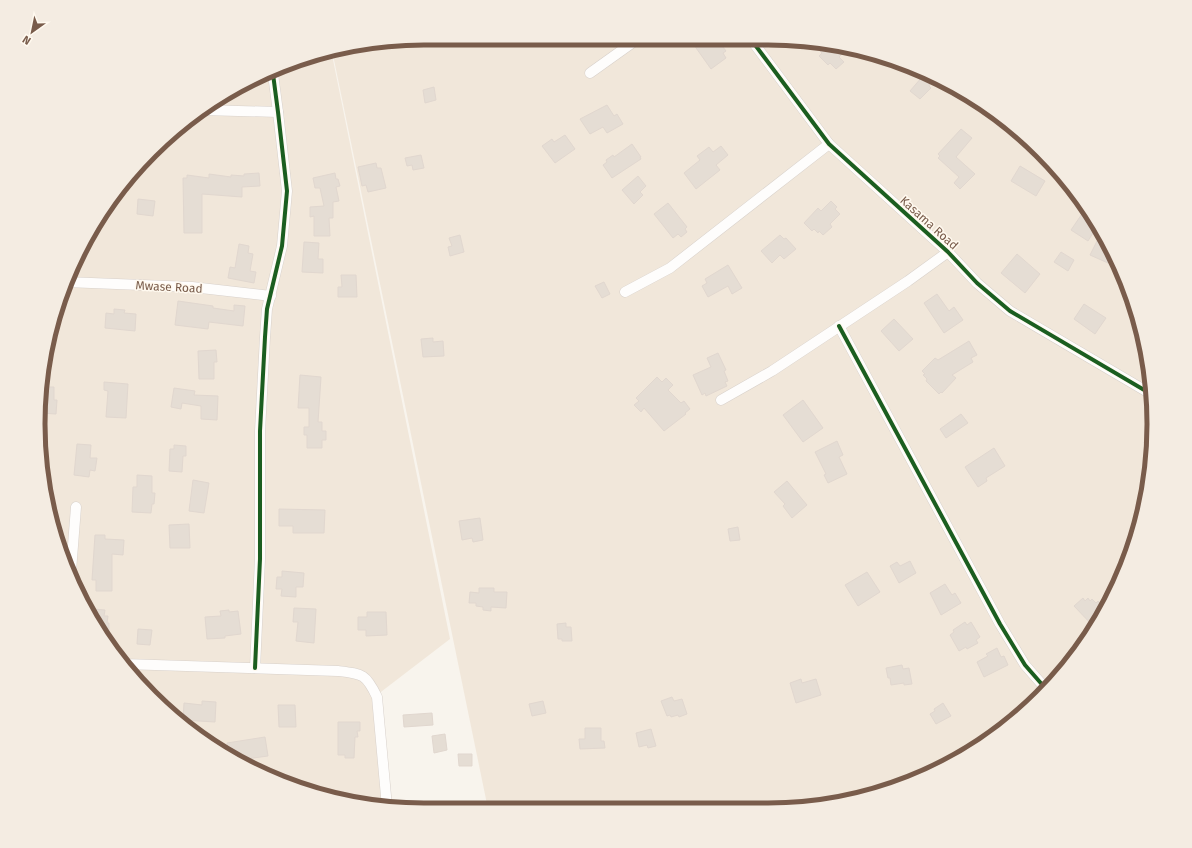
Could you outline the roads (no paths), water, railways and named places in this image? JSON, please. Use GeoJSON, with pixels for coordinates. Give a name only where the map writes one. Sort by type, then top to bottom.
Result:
{"type":"FeatureCollection","features":[{"type":"Feature","properties":{"kind":"street"},"geometry":{"type":"LineString","coordinates":[[590,73],[629,45]]}},
{"type":"Feature","properties":{"kind":"street","name":"Kasama Road"},"geometry":{"type":"LineString","coordinates":[[755,45],[829,144],[948,252],[977,283],[1010,311],[1145,391]]}},
{"type":"Feature","properties":{"kind":"street"},"geometry":{"type":"LineString","coordinates":[[255,668],[260,559],[260,431],[267,308],[282,246],[287,191],[273,76]]}},
{"type":"Feature","properties":{"kind":"street"},"geometry":{"type":"LineString","coordinates":[[211,110],[278,112]]}},
{"type":"Feature","properties":{"kind":"street"},"geometry":{"type":"LineString","coordinates":[[625,292],[670,268],[829,144]]}},
{"type":"Feature","properties":{"kind":"street"},"geometry":{"type":"LineString","coordinates":[[721,400],[772,371],[908,281],[948,252]]}},
{"type":"Feature","properties":{"kind":"street","name":"Mwase Road"},"geometry":{"type":"LineString","coordinates":[[73,282],[192,287],[271,296]]}},
{"type":"Feature","properties":{"kind":"street"},"geometry":{"type":"LineString","coordinates":[[839,326],[1000,624],[1026,665],[1043,685]]}},
{"type":"Feature","properties":{"kind":"street"},"geometry":{"type":"LineString","coordinates":[[72,563],[76,507]]}},
{"type":"Feature","properties":{"kind":"street"},"geometry":{"type":"LineString","coordinates":[[131,664],[338,671],[357,674],[364,677],[370,683],[377,697],[387,801]]}}]}
